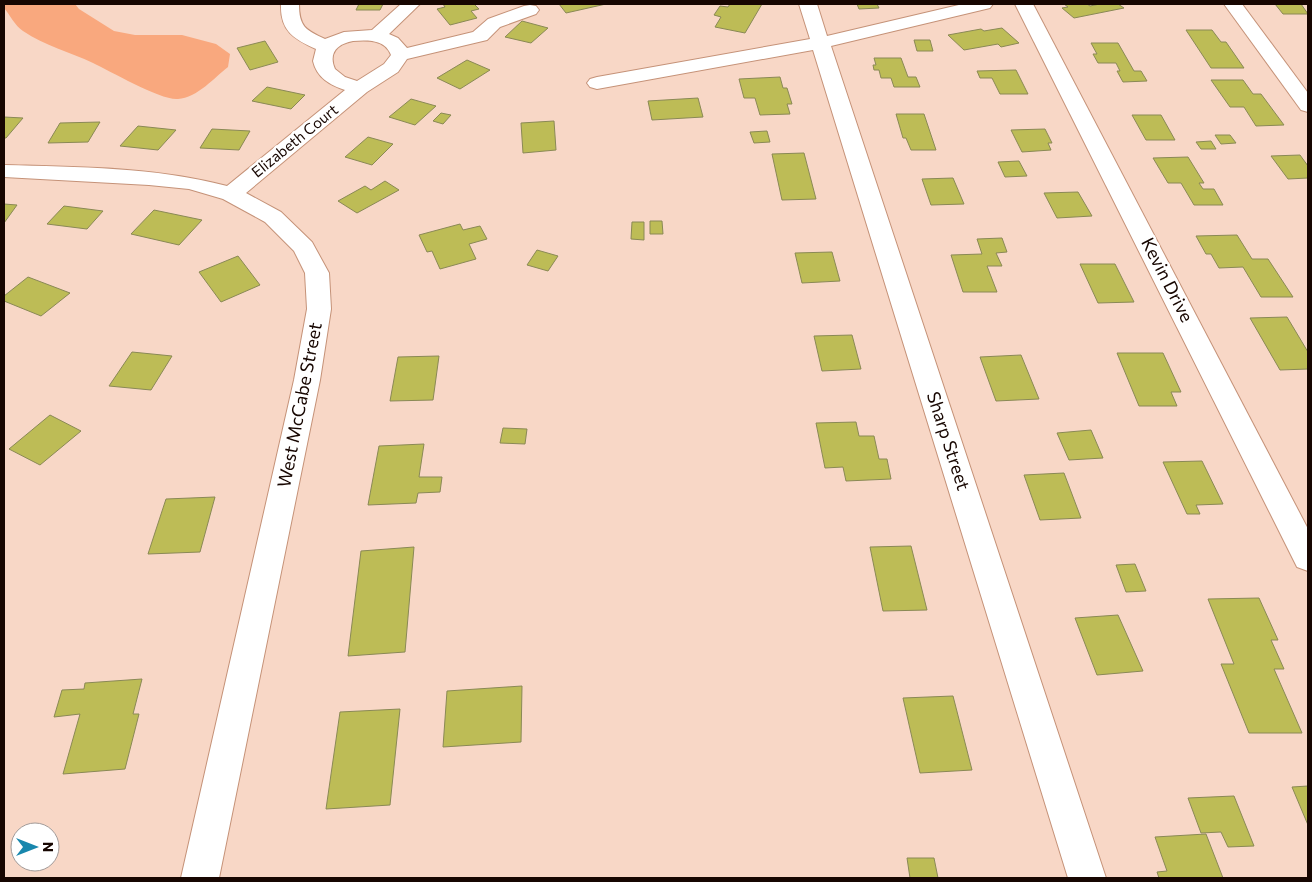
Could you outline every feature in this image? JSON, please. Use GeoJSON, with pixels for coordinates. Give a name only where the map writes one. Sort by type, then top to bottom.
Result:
{"type":"FeatureCollection","features":[{"type":"Feature","properties":{"kind":"street"},"geometry":{"type":"LineString","coordinates":[[290,4],[289,20],[294,28],[327,47],[336,40],[348,37],[376,36],[392,41],[397,45],[400,55],[480,36],[494,23],[530,10]]}},
{"type":"Feature","properties":{"kind":"street"},"geometry":{"type":"LineString","coordinates":[[376,36],[412,4]]}},
{"type":"Feature","properties":{"kind":"street","name":"Sharp Street"},"geometry":{"type":"LineString","coordinates":[[808,4],[1087,878]]}},
{"type":"Feature","properties":{"kind":"street"},"geometry":{"type":"LineString","coordinates":[[597,83],[820,43],[984,4]]}},
{"type":"Feature","properties":{"kind":"street","name":"Kevin Drive"},"geometry":{"type":"LineString","coordinates":[[1024,4],[1308,558]]}},
{"type":"Feature","properties":{"kind":"street"},"geometry":{"type":"LineString","coordinates":[[1233,4],[1308,106]]}},
{"type":"Feature","properties":{"kind":"street","name":"Elizabeth Court"},"geometry":{"type":"LineString","coordinates":[[327,47],[321,58],[327,73],[338,81],[360,88]]}},
{"type":"Feature","properties":{"kind":"street","name":"Elizabeth Court"},"geometry":{"type":"LineString","coordinates":[[231,194],[360,88],[391,68],[400,55]]}},
{"type":"Feature","properties":{"kind":"street","name":"West McCabe Street"},"geometry":{"type":"LineString","coordinates":[[4,172],[165,180],[190,183],[231,194],[273,217],[304,247],[317,272],[319,309],[308,380],[200,878]]}},
{"type":"Feature","properties":{"kind":"shaded area"},"geometry":{"type":"Polygon","coordinates":[[[4,4],[75,4],[79,9],[114,31],[135,35],[182,35],[216,44],[230,54],[228,67],[192,95],[178,99],[170,98],[149,91],[93,63],[31,36],[18,26],[4,8],[4,4]]]}},
{"type":"Feature","properties":{"kind":"building"},"geometry":{"type":"Polygon","coordinates":[[[359,4],[383,4],[380,10],[356,10],[359,4]]]}},
{"type":"Feature","properties":{"kind":"building"},"geometry":{"type":"Polygon","coordinates":[[[443,4],[474,4],[479,9],[471,11],[477,18],[450,25],[437,9],[445,7],[443,4]]]}},
{"type":"Feature","properties":{"kind":"building"},"geometry":{"type":"Polygon","coordinates":[[[559,4],[606,4],[566,13],[559,4]]]}},
{"type":"Feature","properties":{"kind":"building"},"geometry":{"type":"Polygon","coordinates":[[[730,4],[762,4],[745,33],[715,27],[721,17],[714,15],[720,6],[728,7],[730,4]]]}},
{"type":"Feature","properties":{"kind":"building"},"geometry":{"type":"Polygon","coordinates":[[[857,4],[877,4],[879,8],[859,9],[857,4]]]}},
{"type":"Feature","properties":{"kind":"building"},"geometry":{"type":"Polygon","coordinates":[[[1064,4],[1087,4],[1090,6],[1118,4],[1124,8],[1074,18],[1062,8],[1068,7],[1064,4]]]}},
{"type":"Feature","properties":{"kind":"building"},"geometry":{"type":"Polygon","coordinates":[[[1275,4],[1301,4],[1308,14],[1283,14],[1275,4]]]}},
{"type":"Feature","properties":{"kind":"building"},"geometry":{"type":"Polygon","coordinates":[[[522,21],[548,28],[531,43],[505,37],[522,21]]]}},
{"type":"Feature","properties":{"kind":"building"},"geometry":{"type":"Polygon","coordinates":[[[1002,28],[1019,43],[1001,47],[998,44],[964,50],[948,35],[981,29],[984,31],[1002,28]]]}},
{"type":"Feature","properties":{"kind":"building"},"geometry":{"type":"Polygon","coordinates":[[[1186,30],[1212,30],[1221,42],[1226,42],[1244,68],[1211,68],[1186,30]]]}},
{"type":"Feature","properties":{"kind":"building"},"geometry":{"type":"Polygon","coordinates":[[[914,40],[930,40],[933,51],[917,51],[914,40]]]}},
{"type":"Feature","properties":{"kind":"building"},"geometry":{"type":"Polygon","coordinates":[[[265,41],[278,62],[250,70],[237,48],[265,41]]]}},
{"type":"Feature","properties":{"kind":"building"},"geometry":{"type":"Polygon","coordinates":[[[1091,43],[1118,43],[1134,71],[1141,71],[1147,81],[1123,82],[1117,71],[1120,71],[1116,63],[1098,63],[1093,54],[1097,54],[1091,43]]]}},
{"type":"Feature","properties":{"kind":"building"},"geometry":{"type":"Polygon","coordinates":[[[874,58],[901,58],[908,77],[916,77],[920,87],[894,87],[891,78],[881,78],[879,70],[874,70],[873,65],[876,65],[874,58]]]}},
{"type":"Feature","properties":{"kind":"building"},"geometry":{"type":"Polygon","coordinates":[[[467,60],[490,70],[460,89],[437,78],[467,60]]]}},
{"type":"Feature","properties":{"kind":"building"},"geometry":{"type":"Polygon","coordinates":[[[1016,70],[1028,94],[1000,94],[992,78],[980,78],[977,71],[1016,70]]]}},
{"type":"Feature","properties":{"kind":"building"},"geometry":{"type":"Polygon","coordinates":[[[780,77],[783,88],[787,88],[792,104],[787,104],[790,114],[760,115],[755,98],[744,98],[739,79],[780,77]]]}},
{"type":"Feature","properties":{"kind":"building"},"geometry":{"type":"Polygon","coordinates":[[[1211,80],[1243,80],[1253,94],[1261,94],[1284,125],[1256,126],[1244,107],[1230,107],[1211,80]]]}},
{"type":"Feature","properties":{"kind":"building"},"geometry":{"type":"Polygon","coordinates":[[[267,87],[305,95],[291,109],[252,101],[267,87]]]}},
{"type":"Feature","properties":{"kind":"building"},"geometry":{"type":"Polygon","coordinates":[[[698,98],[703,117],[652,120],[648,101],[698,98]]]}},
{"type":"Feature","properties":{"kind":"building"},"geometry":{"type":"Polygon","coordinates":[[[411,99],[436,106],[415,125],[389,117],[411,99]]]}},
{"type":"Feature","properties":{"kind":"building"},"geometry":{"type":"Polygon","coordinates":[[[441,113],[451,115],[443,124],[433,121],[441,113]]]}},
{"type":"Feature","properties":{"kind":"building"},"geometry":{"type":"Polygon","coordinates":[[[896,114],[924,114],[936,150],[911,150],[906,138],[903,138],[896,114]]]}},
{"type":"Feature","properties":{"kind":"building"},"geometry":{"type":"Polygon","coordinates":[[[1132,115],[1161,115],[1175,140],[1146,140],[1132,115]]]}},
{"type":"Feature","properties":{"kind":"building"},"geometry":{"type":"Polygon","coordinates":[[[4,117],[23,118],[6,138],[4,138],[4,117]]]}},
{"type":"Feature","properties":{"kind":"building"},"geometry":{"type":"Polygon","coordinates":[[[554,121],[556,150],[523,153],[521,123],[554,121]]]}},
{"type":"Feature","properties":{"kind":"building"},"geometry":{"type":"Polygon","coordinates":[[[100,122],[88,142],[48,143],[60,123],[100,122]]]}},
{"type":"Feature","properties":{"kind":"building"},"geometry":{"type":"Polygon","coordinates":[[[138,126],[176,130],[158,150],[120,146],[138,126]]]}},
{"type":"Feature","properties":{"kind":"building"},"geometry":{"type":"Polygon","coordinates":[[[212,129],[250,131],[239,150],[200,148],[212,129]]]}},
{"type":"Feature","properties":{"kind":"building"},"geometry":{"type":"Polygon","coordinates":[[[1045,129],[1052,143],[1048,143],[1051,150],[1022,152],[1011,130],[1045,129]]]}},
{"type":"Feature","properties":{"kind":"building"},"geometry":{"type":"Polygon","coordinates":[[[767,131],[770,142],[754,143],[750,132],[767,131]]]}},
{"type":"Feature","properties":{"kind":"building"},"geometry":{"type":"Polygon","coordinates":[[[1215,135],[1230,135],[1236,143],[1221,144],[1215,135]]]}},
{"type":"Feature","properties":{"kind":"building"},"geometry":{"type":"Polygon","coordinates":[[[368,137],[393,144],[372,165],[345,157],[368,137]]]}},
{"type":"Feature","properties":{"kind":"building"},"geometry":{"type":"Polygon","coordinates":[[[1211,141],[1216,149],[1201,149],[1196,142],[1211,141]]]}},
{"type":"Feature","properties":{"kind":"building"},"geometry":{"type":"Polygon","coordinates":[[[804,153],[816,199],[782,200],[772,154],[804,153]]]}},
{"type":"Feature","properties":{"kind":"building"},"geometry":{"type":"Polygon","coordinates":[[[1300,155],[1308,166],[1308,178],[1288,179],[1271,156],[1300,155]]]}},
{"type":"Feature","properties":{"kind":"building"},"geometry":{"type":"Polygon","coordinates":[[[1188,157],[1204,183],[1199,183],[1203,189],[1214,189],[1223,205],[1194,205],[1181,183],[1168,183],[1153,158],[1188,157]]]}},
{"type":"Feature","properties":{"kind":"building"},"geometry":{"type":"Polygon","coordinates":[[[1019,161],[1027,176],[1005,177],[998,162],[1019,161]]]}},
{"type":"Feature","properties":{"kind":"building"},"geometry":{"type":"Polygon","coordinates":[[[953,178],[964,204],[931,205],[922,179],[953,178]]]}},
{"type":"Feature","properties":{"kind":"building"},"geometry":{"type":"Polygon","coordinates":[[[385,181],[399,190],[357,213],[338,201],[365,186],[371,190],[385,181]]]}},
{"type":"Feature","properties":{"kind":"building"},"geometry":{"type":"Polygon","coordinates":[[[1078,192],[1092,216],[1057,218],[1044,193],[1078,192]]]}},
{"type":"Feature","properties":{"kind":"building"},"geometry":{"type":"Polygon","coordinates":[[[4,204],[17,205],[4,223],[4,204]]]}},
{"type":"Feature","properties":{"kind":"building"},"geometry":{"type":"Polygon","coordinates":[[[64,206],[103,211],[87,229],[47,224],[64,206]]]}},
{"type":"Feature","properties":{"kind":"building"},"geometry":{"type":"Polygon","coordinates":[[[154,210],[202,220],[179,245],[131,234],[154,210]]]}},
{"type":"Feature","properties":{"kind":"building"},"geometry":{"type":"Polygon","coordinates":[[[650,221],[662,221],[663,234],[650,234],[650,221]]]}},
{"type":"Feature","properties":{"kind":"building"},"geometry":{"type":"Polygon","coordinates":[[[632,222],[644,222],[644,240],[631,239],[632,222]]]}},
{"type":"Feature","properties":{"kind":"building"},"geometry":{"type":"Polygon","coordinates":[[[460,224],[463,230],[480,226],[487,239],[469,244],[476,259],[440,269],[432,251],[427,252],[419,235],[460,224]]]}},
{"type":"Feature","properties":{"kind":"building"},"geometry":{"type":"Polygon","coordinates":[[[1237,235],[1252,259],[1268,259],[1293,297],[1261,297],[1243,267],[1219,268],[1211,254],[1206,254],[1196,236],[1237,235]]]}},
{"type":"Feature","properties":{"kind":"building"},"geometry":{"type":"Polygon","coordinates":[[[1002,238],[1007,252],[996,253],[1002,266],[987,266],[997,292],[963,292],[951,255],[982,254],[977,239],[1002,238]]]}},
{"type":"Feature","properties":{"kind":"building"},"geometry":{"type":"Polygon","coordinates":[[[537,250],[558,256],[548,271],[527,265],[537,250]]]}},
{"type":"Feature","properties":{"kind":"building"},"geometry":{"type":"Polygon","coordinates":[[[832,252],[840,281],[802,283],[795,253],[832,252]]]}},
{"type":"Feature","properties":{"kind":"building"},"geometry":{"type":"Polygon","coordinates":[[[238,256],[260,285],[221,302],[199,272],[238,256]]]}},
{"type":"Feature","properties":{"kind":"building"},"geometry":{"type":"Polygon","coordinates":[[[1080,264],[1115,264],[1134,302],[1098,303],[1080,264]]]}},
{"type":"Feature","properties":{"kind":"building"},"geometry":{"type":"Polygon","coordinates":[[[28,277],[70,293],[41,316],[4,301],[4,296],[28,277]]]}},
{"type":"Feature","properties":{"kind":"building"},"geometry":{"type":"Polygon","coordinates":[[[1287,317],[1308,352],[1308,369],[1280,370],[1250,318],[1287,317]]]}},
{"type":"Feature","properties":{"kind":"building"},"geometry":{"type":"Polygon","coordinates":[[[852,335],[861,369],[822,371],[814,336],[852,335]]]}},
{"type":"Feature","properties":{"kind":"building"},"geometry":{"type":"Polygon","coordinates":[[[132,352],[172,356],[151,390],[109,386],[132,352]]]}},
{"type":"Feature","properties":{"kind":"building"},"geometry":{"type":"Polygon","coordinates":[[[1117,353],[1163,353],[1181,392],[1171,392],[1177,406],[1139,406],[1117,353]]]}},
{"type":"Feature","properties":{"kind":"building"},"geometry":{"type":"Polygon","coordinates":[[[1021,355],[1039,399],[996,401],[980,357],[1021,355]]]}},
{"type":"Feature","properties":{"kind":"building"},"geometry":{"type":"Polygon","coordinates":[[[439,356],[433,400],[390,401],[398,357],[439,356]]]}},
{"type":"Feature","properties":{"kind":"building"},"geometry":{"type":"Polygon","coordinates":[[[50,415],[81,431],[40,465],[9,449],[50,415]]]}},
{"type":"Feature","properties":{"kind":"building"},"geometry":{"type":"Polygon","coordinates":[[[856,422],[859,436],[874,436],[879,459],[887,459],[891,479],[846,481],[843,467],[825,468],[816,423],[856,422]]]}},
{"type":"Feature","properties":{"kind":"building"},"geometry":{"type":"Polygon","coordinates":[[[503,428],[527,429],[525,444],[500,443],[503,428]]]}},
{"type":"Feature","properties":{"kind":"building"},"geometry":{"type":"Polygon","coordinates":[[[1091,430],[1103,458],[1069,460],[1057,433],[1091,430]]]}},
{"type":"Feature","properties":{"kind":"building"},"geometry":{"type":"Polygon","coordinates":[[[424,444],[419,477],[442,477],[440,492],[418,493],[416,503],[368,505],[379,446],[424,444]]]}},
{"type":"Feature","properties":{"kind":"building"},"geometry":{"type":"Polygon","coordinates":[[[1202,461],[1223,504],[1196,505],[1200,514],[1187,514],[1163,462],[1202,461]]]}},
{"type":"Feature","properties":{"kind":"building"},"geometry":{"type":"Polygon","coordinates":[[[1064,473],[1081,518],[1040,520],[1024,475],[1064,473]]]}},
{"type":"Feature","properties":{"kind":"building"},"geometry":{"type":"Polygon","coordinates":[[[215,497],[200,552],[148,554],[166,499],[215,497]]]}},
{"type":"Feature","properties":{"kind":"building"},"geometry":{"type":"Polygon","coordinates":[[[911,546],[927,610],[883,611],[870,547],[911,546]]]}},
{"type":"Feature","properties":{"kind":"building"},"geometry":{"type":"Polygon","coordinates":[[[414,547],[405,652],[348,656],[361,551],[414,547]]]}},
{"type":"Feature","properties":{"kind":"building"},"geometry":{"type":"Polygon","coordinates":[[[1135,564],[1146,591],[1126,592],[1116,565],[1135,564]]]}},
{"type":"Feature","properties":{"kind":"building"},"geometry":{"type":"Polygon","coordinates":[[[1259,598],[1278,640],[1271,640],[1284,669],[1274,669],[1302,733],[1249,733],[1221,664],[1234,664],[1208,599],[1259,598]]]}},
{"type":"Feature","properties":{"kind":"building"},"geometry":{"type":"Polygon","coordinates":[[[1118,615],[1143,671],[1097,675],[1075,618],[1118,615]]]}},
{"type":"Feature","properties":{"kind":"building"},"geometry":{"type":"Polygon","coordinates":[[[142,679],[133,714],[139,714],[125,769],[63,774],[80,714],[54,717],[62,690],[84,689],[85,683],[142,679]]]}},
{"type":"Feature","properties":{"kind":"building"},"geometry":{"type":"Polygon","coordinates":[[[522,686],[521,742],[443,747],[447,691],[522,686]]]}},
{"type":"Feature","properties":{"kind":"building"},"geometry":{"type":"Polygon","coordinates":[[[953,696],[972,770],[920,773],[903,698],[953,696]]]}},
{"type":"Feature","properties":{"kind":"building"},"geometry":{"type":"Polygon","coordinates":[[[400,709],[390,805],[326,809],[340,712],[400,709]]]}},
{"type":"Feature","properties":{"kind":"building"},"geometry":{"type":"Polygon","coordinates":[[[1308,786],[1308,825],[1292,787],[1308,786]]]}},
{"type":"Feature","properties":{"kind":"building"},"geometry":{"type":"Polygon","coordinates":[[[1234,796],[1254,846],[1228,847],[1221,832],[1201,833],[1188,798],[1234,796]]]}},
{"type":"Feature","properties":{"kind":"building"},"geometry":{"type":"Polygon","coordinates":[[[1206,834],[1223,878],[1159,878],[1157,872],[1167,871],[1155,837],[1206,834]]]}},
{"type":"Feature","properties":{"kind":"building"},"geometry":{"type":"Polygon","coordinates":[[[907,858],[934,858],[938,878],[910,878],[907,858]]]}}]}
